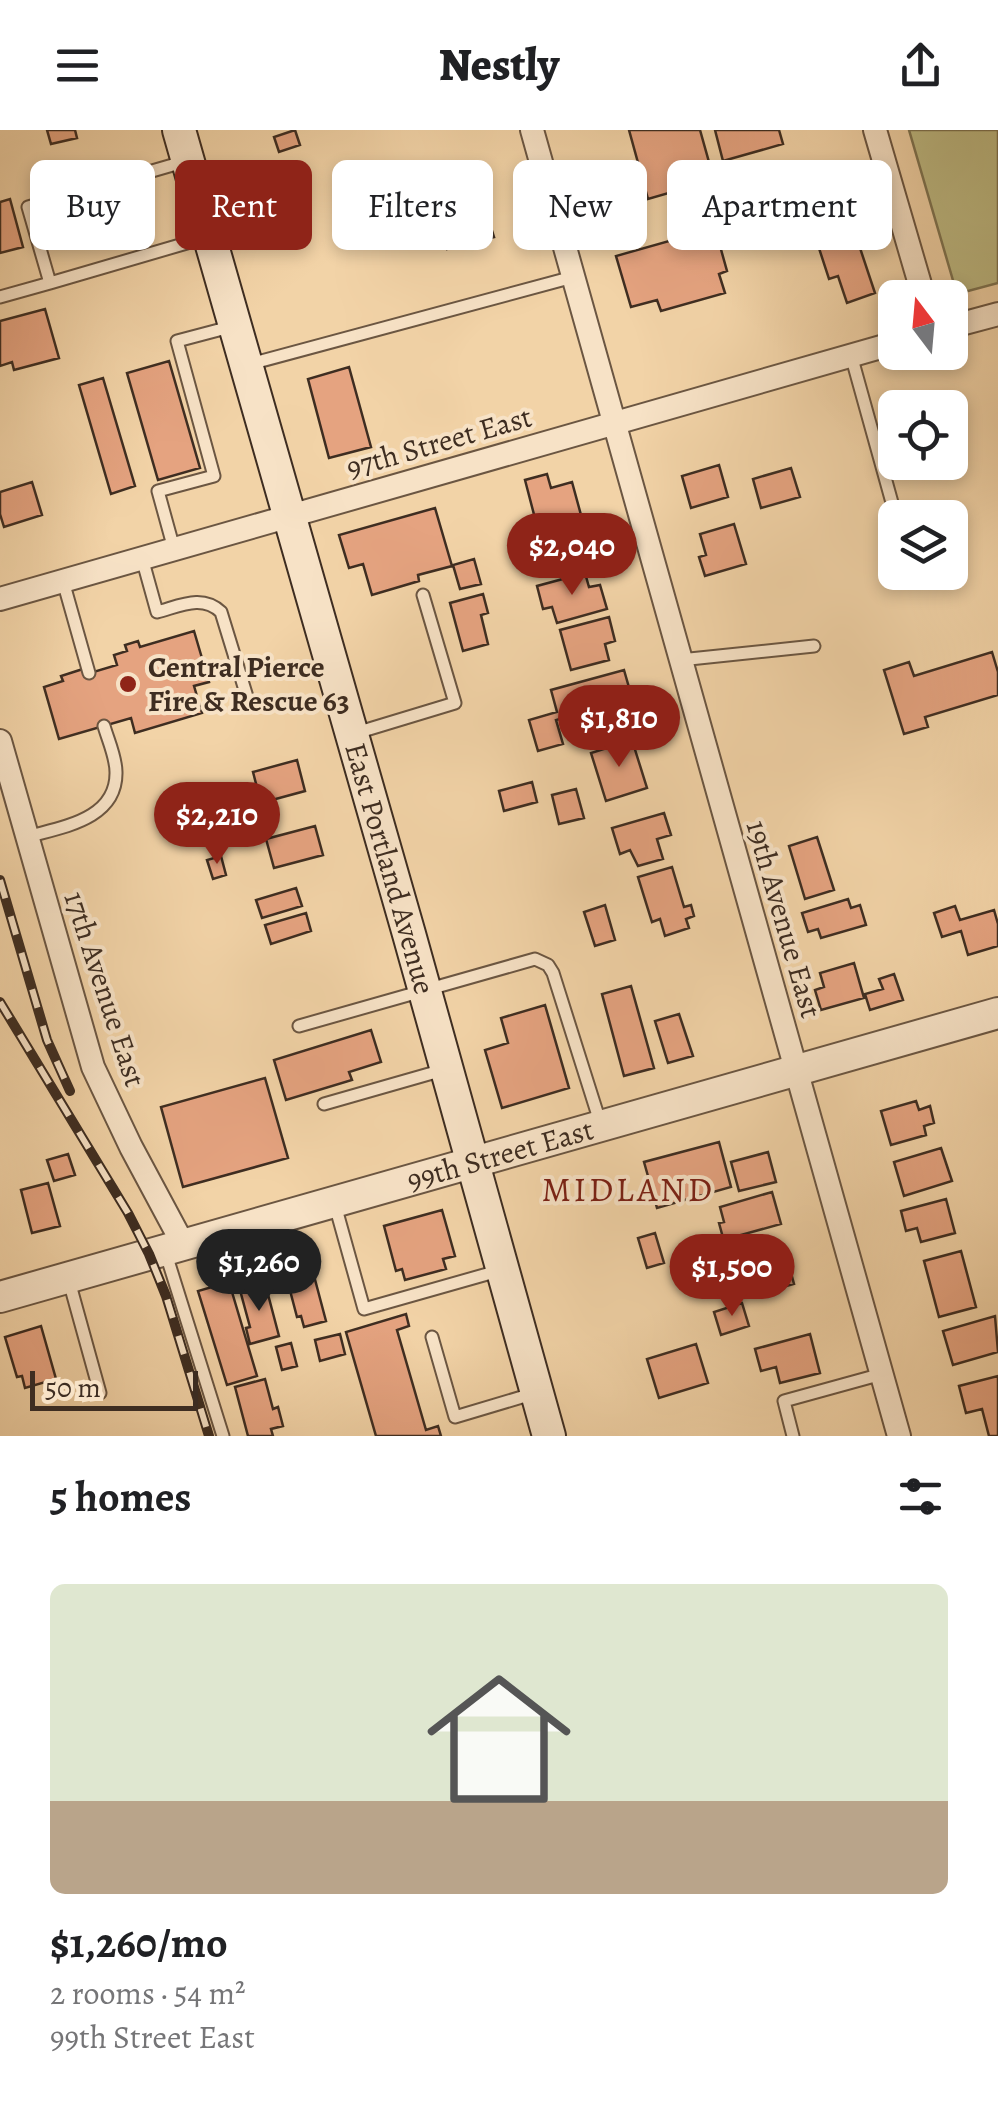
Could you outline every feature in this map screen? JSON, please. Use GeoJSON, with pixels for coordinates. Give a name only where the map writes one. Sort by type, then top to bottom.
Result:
{"type":"FeatureCollection","features":[{"type":"Feature","properties":{"kind":"main road","name":"East Portland Avenue"},"geometry":{"type":"LineString","coordinates":[[213,250],[548,1436]]}},
{"type":"Feature","properties":{"kind":"street","name":"19th Avenue East"},"geometry":{"type":"LineString","coordinates":[[532,130],[900,1436]]}},
{"type":"Feature","properties":{"kind":"street"},"geometry":{"type":"LineString","coordinates":[[875,130],[919,280]]}},
{"type":"Feature","properties":{"kind":"street"},"geometry":{"type":"LineString","coordinates":[[968,322],[998,314]]}},
{"type":"Feature","properties":{"kind":"street","name":"97th Street East"},"geometry":{"type":"LineString","coordinates":[[0,599],[878,348]]}},
{"type":"Feature","properties":{"kind":"street","name":"17th Avenue East"},"geometry":{"type":"LineString","coordinates":[[0,741],[93,1066],[174,1247]]}},
{"type":"Feature","properties":{"kind":"street","name":"99th Street East"},"geometry":{"type":"LineString","coordinates":[[0,1296],[998,1012]]}},
{"type":"Feature","properties":{"kind":"lane"},"geometry":{"type":"LineString","coordinates":[[50,283],[28,207],[183,145]]}},
{"type":"Feature","properties":{"kind":"lane"},"geometry":{"type":"LineString","coordinates":[[0,298],[175,247]]}},
{"type":"Feature","properties":{"kind":"lane"},"geometry":{"type":"LineString","coordinates":[[246,365],[572,277]]}},
{"type":"Feature","properties":{"kind":"lane"},"geometry":{"type":"LineString","coordinates":[[174,549],[158,491],[214,476],[177,342],[234,326]]}},
{"type":"Feature","properties":{"kind":"lane"},"geometry":{"type":"LineString","coordinates":[[852,355],[891,500]]}},
{"type":"Feature","properties":{"kind":"lane"},"geometry":{"type":"LineString","coordinates":[[142,558],[157,612],[202,601],[221,612],[248,700]]}},
{"type":"Feature","properties":{"kind":"lane"},"geometry":{"type":"LineString","coordinates":[[63,580],[89,673]]}},
{"type":"Feature","properties":{"kind":"lane"},"geometry":{"type":"LineString","coordinates":[[352,734],[455,703],[423,595]]}},
{"type":"Feature","properties":{"kind":"lane"},"geometry":{"type":"LineString","coordinates":[[680,660],[814,646]]}},
{"type":"Feature","properties":{"kind":"lane"},"geometry":{"type":"LineString","coordinates":[[26,836],[85,820],[100,810],[116,775],[104,726]]}},
{"type":"Feature","properties":{"kind":"lane"},"geometry":{"type":"LineString","coordinates":[[300,1026],[534,959],[554,972],[601,1125]]}},
{"type":"Feature","properties":{"kind":"lane"},"geometry":{"type":"LineString","coordinates":[[324,1104],[447,1069]]}},
{"type":"Feature","properties":{"kind":"lane"},"geometry":{"type":"LineString","coordinates":[[334,1201],[364,1309],[502,1270]]}},
{"type":"Feature","properties":{"kind":"lane"},"geometry":{"type":"LineString","coordinates":[[174,1247],[223,1436]]}},
{"type":"Feature","properties":{"kind":"lane"},"geometry":{"type":"LineString","coordinates":[[68,1277],[100,1393]]}},
{"type":"Feature","properties":{"kind":"lane"},"geometry":{"type":"LineString","coordinates":[[432,1337],[456,1417],[536,1392]]}},
{"type":"Feature","properties":{"kind":"lane"},"geometry":{"type":"LineString","coordinates":[[793,1436],[784,1401],[882,1374]]}},
{"type":"Feature","properties":{"kind":"shaded area"},"geometry":{"type":"Polygon","coordinates":[[[909,130],[998,130],[998,283],[968,291],[968,280],[953,280],[909,130]]]}},
{"type":"Feature","properties":{"kind":"building"},"geometry":{"type":"Polygon","coordinates":[[[47,130],[75,130],[77,138],[51,144],[47,130]]]}},
{"type":"Feature","properties":{"kind":"building"},"geometry":{"type":"Polygon","coordinates":[[[295,130],[300,145],[279,152],[274,137],[295,130]]]}},
{"type":"Feature","properties":{"kind":"building"},"geometry":{"type":"Polygon","coordinates":[[[629,130],[700,130],[708,160],[667,160],[667,194],[648,199],[647,160],[637,160],[629,130]]]}},
{"type":"Feature","properties":{"kind":"building"},"geometry":{"type":"Polygon","coordinates":[[[715,130],[779,130],[783,144],[723,160],[715,130]]]}},
{"type":"Feature","properties":{"kind":"building"},"geometry":{"type":"Polygon","coordinates":[[[10,199],[23,247],[0,253],[0,202],[10,199]]]}},
{"type":"Feature","properties":{"kind":"building"},"geometry":{"type":"Polygon","coordinates":[[[667,242],[667,250],[721,250],[727,271],[719,274],[725,293],[661,311],[657,300],[631,307],[616,256],[667,242]]]}},
{"type":"Feature","properties":{"kind":"building"},"geometry":{"type":"Polygon","coordinates":[[[820,250],[861,250],[875,293],[847,303],[838,276],[829,279],[820,250]]]}},
{"type":"Feature","properties":{"kind":"building"},"geometry":{"type":"Polygon","coordinates":[[[45,309],[59,358],[14,370],[12,362],[0,366],[0,321],[45,309]]]}},
{"type":"Feature","properties":{"kind":"building"},"geometry":{"type":"Polygon","coordinates":[[[169,361],[200,468],[158,480],[127,373],[169,361]]]}},
{"type":"Feature","properties":{"kind":"building"},"geometry":{"type":"Polygon","coordinates":[[[349,367],[371,447],[329,458],[308,379],[349,367]]]}},
{"type":"Feature","properties":{"kind":"building"},"geometry":{"type":"Polygon","coordinates":[[[103,378],[135,486],[111,494],[79,385],[103,378]]]}},
{"type":"Feature","properties":{"kind":"building"},"geometry":{"type":"Polygon","coordinates":[[[719,465],[728,497],[691,508],[682,476],[719,465]]]}},
{"type":"Feature","properties":{"kind":"building"},"geometry":{"type":"Polygon","coordinates":[[[791,468],[800,497],[761,508],[753,479],[791,468]]]}},
{"type":"Feature","properties":{"kind":"building"},"geometry":{"type":"Polygon","coordinates":[[[547,474],[551,488],[572,482],[581,515],[537,526],[525,480],[547,474]]]}},
{"type":"Feature","properties":{"kind":"building"},"geometry":{"type":"Polygon","coordinates":[[[32,482],[42,515],[4,527],[0,492],[32,482]]]}},
{"type":"Feature","properties":{"kind":"building"},"geometry":{"type":"Polygon","coordinates":[[[435,508],[452,566],[418,575],[419,581],[372,595],[363,564],[349,568],[339,535],[435,508]]]}},
{"type":"Feature","properties":{"kind":"building"},"geometry":{"type":"Polygon","coordinates":[[[734,524],[746,564],[705,576],[699,557],[706,555],[700,534],[734,524]]]}},
{"type":"Feature","properties":{"kind":"building"},"geometry":{"type":"Polygon","coordinates":[[[474,559],[481,584],[460,589],[453,565],[474,559]]]}},
{"type":"Feature","properties":{"kind":"building"},"geometry":{"type":"Polygon","coordinates":[[[585,573],[589,587],[600,585],[607,609],[557,623],[552,607],[543,609],[537,586],[585,573]]]}},
{"type":"Feature","properties":{"kind":"building"},"geometry":{"type":"Polygon","coordinates":[[[483,594],[488,613],[481,615],[488,644],[463,651],[450,603],[483,594]]]}},
{"type":"Feature","properties":{"kind":"building"},"geometry":{"type":"Polygon","coordinates":[[[609,617],[615,641],[605,644],[609,660],[571,670],[560,630],[609,617]]]}},
{"type":"Feature","properties":{"kind":"building","name":"Central Pierce Fire & Rescue 63"},"geometry":{"type":"Polygon","coordinates":[[[194,631],[209,682],[194,686],[202,713],[135,733],[131,718],[59,739],[44,687],[63,681],[61,676],[86,668],[87,674],[117,665],[114,655],[127,651],[125,645],[138,641],[140,647],[194,631]]]}},
{"type":"Feature","properties":{"kind":"building"},"geometry":{"type":"Polygon","coordinates":[[[992,652],[998,672],[998,695],[925,717],[928,727],[904,734],[884,670],[909,662],[914,676],[992,652]]]}},
{"type":"Feature","properties":{"kind":"building"},"geometry":{"type":"Polygon","coordinates":[[[624,670],[632,698],[616,703],[618,710],[598,716],[597,708],[556,720],[563,744],[538,751],[529,720],[557,712],[551,690],[624,670]]]}},
{"type":"Feature","properties":{"kind":"building"},"geometry":{"type":"Polygon","coordinates":[[[632,740],[647,788],[606,801],[591,753],[632,740]]]}},
{"type":"Feature","properties":{"kind":"building"},"geometry":{"type":"Polygon","coordinates":[[[297,760],[305,791],[261,803],[253,772],[297,760]]]}},
{"type":"Feature","properties":{"kind":"building"},"geometry":{"type":"Polygon","coordinates":[[[532,782],[537,802],[504,811],[499,791],[532,782]]]}},
{"type":"Feature","properties":{"kind":"building"},"geometry":{"type":"Polygon","coordinates":[[[576,789],[584,818],[559,824],[552,795],[576,789]]]}},
{"type":"Feature","properties":{"kind":"building"},"geometry":{"type":"Polygon","coordinates":[[[218,797],[227,826],[200,834],[191,805],[218,797]]]}},
{"type":"Feature","properties":{"kind":"building"},"geometry":{"type":"Polygon","coordinates":[[[664,813],[671,835],[657,839],[663,859],[638,866],[630,850],[620,854],[612,828],[664,813]]]}},
{"type":"Feature","properties":{"kind":"building"},"geometry":{"type":"Polygon","coordinates":[[[315,826],[323,855],[274,868],[266,839],[315,826]]]}},
{"type":"Feature","properties":{"kind":"building"},"geometry":{"type":"Polygon","coordinates":[[[817,837],[834,890],[805,899],[789,846],[817,837]]]}},
{"type":"Feature","properties":{"kind":"building"},"geometry":{"type":"Polygon","coordinates":[[[221,856],[226,875],[213,879],[207,860],[221,856]]]}},
{"type":"Feature","properties":{"kind":"building"},"geometry":{"type":"Polygon","coordinates":[[[672,867],[684,907],[691,905],[694,916],[686,919],[689,928],[665,936],[660,919],[652,922],[638,877],[672,867]]]}},
{"type":"Feature","properties":{"kind":"building"},"geometry":{"type":"Polygon","coordinates":[[[296,888],[302,906],[262,918],[256,900],[296,888]]]}},
{"type":"Feature","properties":{"kind":"building"},"geometry":{"type":"Polygon","coordinates":[[[848,899],[851,908],[860,905],[866,925],[821,938],[818,929],[808,932],[802,913],[848,899]]]}},
{"type":"Feature","properties":{"kind":"building"},"geometry":{"type":"Polygon","coordinates":[[[605,905],[615,940],[595,946],[584,912],[605,905]]]}},
{"type":"Feature","properties":{"kind":"building"},"geometry":{"type":"Polygon","coordinates":[[[955,906],[960,920],[994,910],[998,946],[968,955],[961,931],[942,937],[934,913],[955,906]]]}},
{"type":"Feature","properties":{"kind":"building"},"geometry":{"type":"Polygon","coordinates":[[[306,913],[311,931],[271,944],[265,925],[306,913]]]}},
{"type":"Feature","properties":{"kind":"building"},"geometry":{"type":"Polygon","coordinates":[[[854,963],[864,998],[821,1010],[815,990],[824,987],[820,973],[854,963]]]}},
{"type":"Feature","properties":{"kind":"building"},"geometry":{"type":"Polygon","coordinates":[[[894,974],[903,1000],[870,1010],[865,994],[883,989],[879,979],[894,974]]]}},
{"type":"Feature","properties":{"kind":"building"},"geometry":{"type":"Polygon","coordinates":[[[631,986],[654,1068],[624,1076],[602,994],[631,986]]]}},
{"type":"Feature","properties":{"kind":"building"},"geometry":{"type":"Polygon","coordinates":[[[545,1005],[569,1088],[502,1108],[485,1050],[508,1043],[501,1018],[545,1005]]]}},
{"type":"Feature","properties":{"kind":"building"},"geometry":{"type":"Polygon","coordinates":[[[679,1014],[693,1056],[668,1063],[655,1021],[679,1014]]]}},
{"type":"Feature","properties":{"kind":"building"},"geometry":{"type":"Polygon","coordinates":[[[371,1030],[381,1062],[349,1072],[352,1080],[286,1100],[274,1060],[371,1030]]]}},
{"type":"Feature","properties":{"kind":"building"},"geometry":{"type":"Polygon","coordinates":[[[265,1078],[288,1158],[183,1187],[161,1107],[265,1078]]]}},
{"type":"Feature","properties":{"kind":"building"},"geometry":{"type":"Polygon","coordinates":[[[916,1101],[919,1110],[930,1106],[934,1123],[924,1126],[926,1135],[891,1145],[881,1111],[916,1101]]]}},
{"type":"Feature","properties":{"kind":"building"},"geometry":{"type":"Polygon","coordinates":[[[719,1142],[731,1187],[657,1208],[644,1162],[719,1142]]]}},
{"type":"Feature","properties":{"kind":"building"},"geometry":{"type":"Polygon","coordinates":[[[941,1148],[952,1181],[904,1196],[894,1162],[941,1148]]]}},
{"type":"Feature","properties":{"kind":"building"},"geometry":{"type":"Polygon","coordinates":[[[768,1152],[776,1182],[739,1191],[731,1162],[768,1152]]]}},
{"type":"Feature","properties":{"kind":"building"},"geometry":{"type":"Polygon","coordinates":[[[68,1154],[75,1175],[54,1181],[47,1160],[68,1154]]]}},
{"type":"Feature","properties":{"kind":"building"},"geometry":{"type":"Polygon","coordinates":[[[48,1183],[60,1226],[32,1233],[21,1190],[48,1183]]]}},
{"type":"Feature","properties":{"kind":"building"},"geometry":{"type":"Polygon","coordinates":[[[772,1192],[781,1224],[737,1236],[739,1242],[725,1245],[719,1223],[724,1222],[720,1207],[772,1192]]]}},
{"type":"Feature","properties":{"kind":"building"},"geometry":{"type":"Polygon","coordinates":[[[946,1199],[955,1233],[921,1242],[917,1228],[906,1231],[901,1211],[946,1199]]]}},
{"type":"Feature","properties":{"kind":"building"},"geometry":{"type":"Polygon","coordinates":[[[442,1210],[455,1256],[443,1259],[446,1269],[405,1280],[402,1269],[396,1271],[384,1226],[442,1210]]]}},
{"type":"Feature","properties":{"kind":"building"},"geometry":{"type":"Polygon","coordinates":[[[655,1233],[664,1263],[647,1268],[638,1238],[655,1233]]]}},
{"type":"Feature","properties":{"kind":"building"},"geometry":{"type":"Polygon","coordinates":[[[785,1251],[794,1284],[754,1295],[745,1262],[785,1251]]]}},
{"type":"Feature","properties":{"kind":"building"},"geometry":{"type":"Polygon","coordinates":[[[961,1251],[976,1307],[939,1317],[924,1261],[961,1251]]]}},
{"type":"Feature","properties":{"kind":"building"},"geometry":{"type":"Polygon","coordinates":[[[313,1272],[326,1321],[304,1327],[301,1316],[297,1317],[287,1279],[313,1272]]]}},
{"type":"Feature","properties":{"kind":"building"},"geometry":{"type":"Polygon","coordinates":[[[229,1282],[257,1376],[227,1385],[198,1291],[229,1282]]]}},
{"type":"Feature","properties":{"kind":"building"},"geometry":{"type":"Polygon","coordinates":[[[265,1283],[279,1336],[250,1344],[246,1328],[250,1327],[240,1290],[265,1283]]]}},
{"type":"Feature","properties":{"kind":"building"},"geometry":{"type":"Polygon","coordinates":[[[742,1303],[749,1326],[721,1335],[714,1312],[742,1303]]]}},
{"type":"Feature","properties":{"kind":"building"},"geometry":{"type":"Polygon","coordinates":[[[406,1314],[409,1326],[397,1330],[426,1430],[438,1426],[441,1436],[376,1436],[346,1332],[406,1314]]]}},
{"type":"Feature","properties":{"kind":"building"},"geometry":{"type":"Polygon","coordinates":[[[995,1316],[998,1352],[953,1365],[943,1331],[995,1316]]]}},
{"type":"Feature","properties":{"kind":"building"},"geometry":{"type":"Polygon","coordinates":[[[41,1326],[56,1379],[25,1388],[22,1376],[17,1377],[5,1337],[41,1326]]]}},
{"type":"Feature","properties":{"kind":"building"},"geometry":{"type":"Polygon","coordinates":[[[340,1334],[345,1354],[320,1361],[315,1340],[340,1334]]]}},
{"type":"Feature","properties":{"kind":"building"},"geometry":{"type":"Polygon","coordinates":[[[810,1334],[820,1373],[780,1383],[776,1367],[761,1371],[755,1349],[810,1334]]]}},
{"type":"Feature","properties":{"kind":"building"},"geometry":{"type":"Polygon","coordinates":[[[291,1343],[297,1366],[282,1370],[276,1347],[291,1343]]]}},
{"type":"Feature","properties":{"kind":"building"},"geometry":{"type":"Polygon","coordinates":[[[696,1344],[708,1383],[659,1398],[647,1359],[696,1344]]]}},
{"type":"Feature","properties":{"kind":"building"},"geometry":{"type":"Polygon","coordinates":[[[998,1376],[998,1436],[989,1436],[982,1409],[966,1413],[959,1386],[998,1376]]]}},
{"type":"Feature","properties":{"kind":"building"},"geometry":{"type":"Polygon","coordinates":[[[265,1379],[273,1409],[278,1407],[283,1426],[271,1429],[273,1436],[248,1436],[235,1387],[265,1379]]]}},
{"type":"Feature","properties":{"kind":"railway"},"geometry":{"type":"LineString","coordinates":[[0,880],[47,1040],[70,1091]]}},
{"type":"Feature","properties":{"kind":"railway"},"geometry":{"type":"LineString","coordinates":[[0,1002],[149,1254],[209,1436]]}},
{"type":"Feature","properties":{"kind":"place","name":"Central Pierce Fire & Rescue 63"},"geometry":{"type":"Point","coordinates":[128,684]}},
{"type":"Feature","properties":{"kind":"district","name":"MIDLAND"},"geometry":{"type":"Point","coordinates":[628,1189]}}]}
